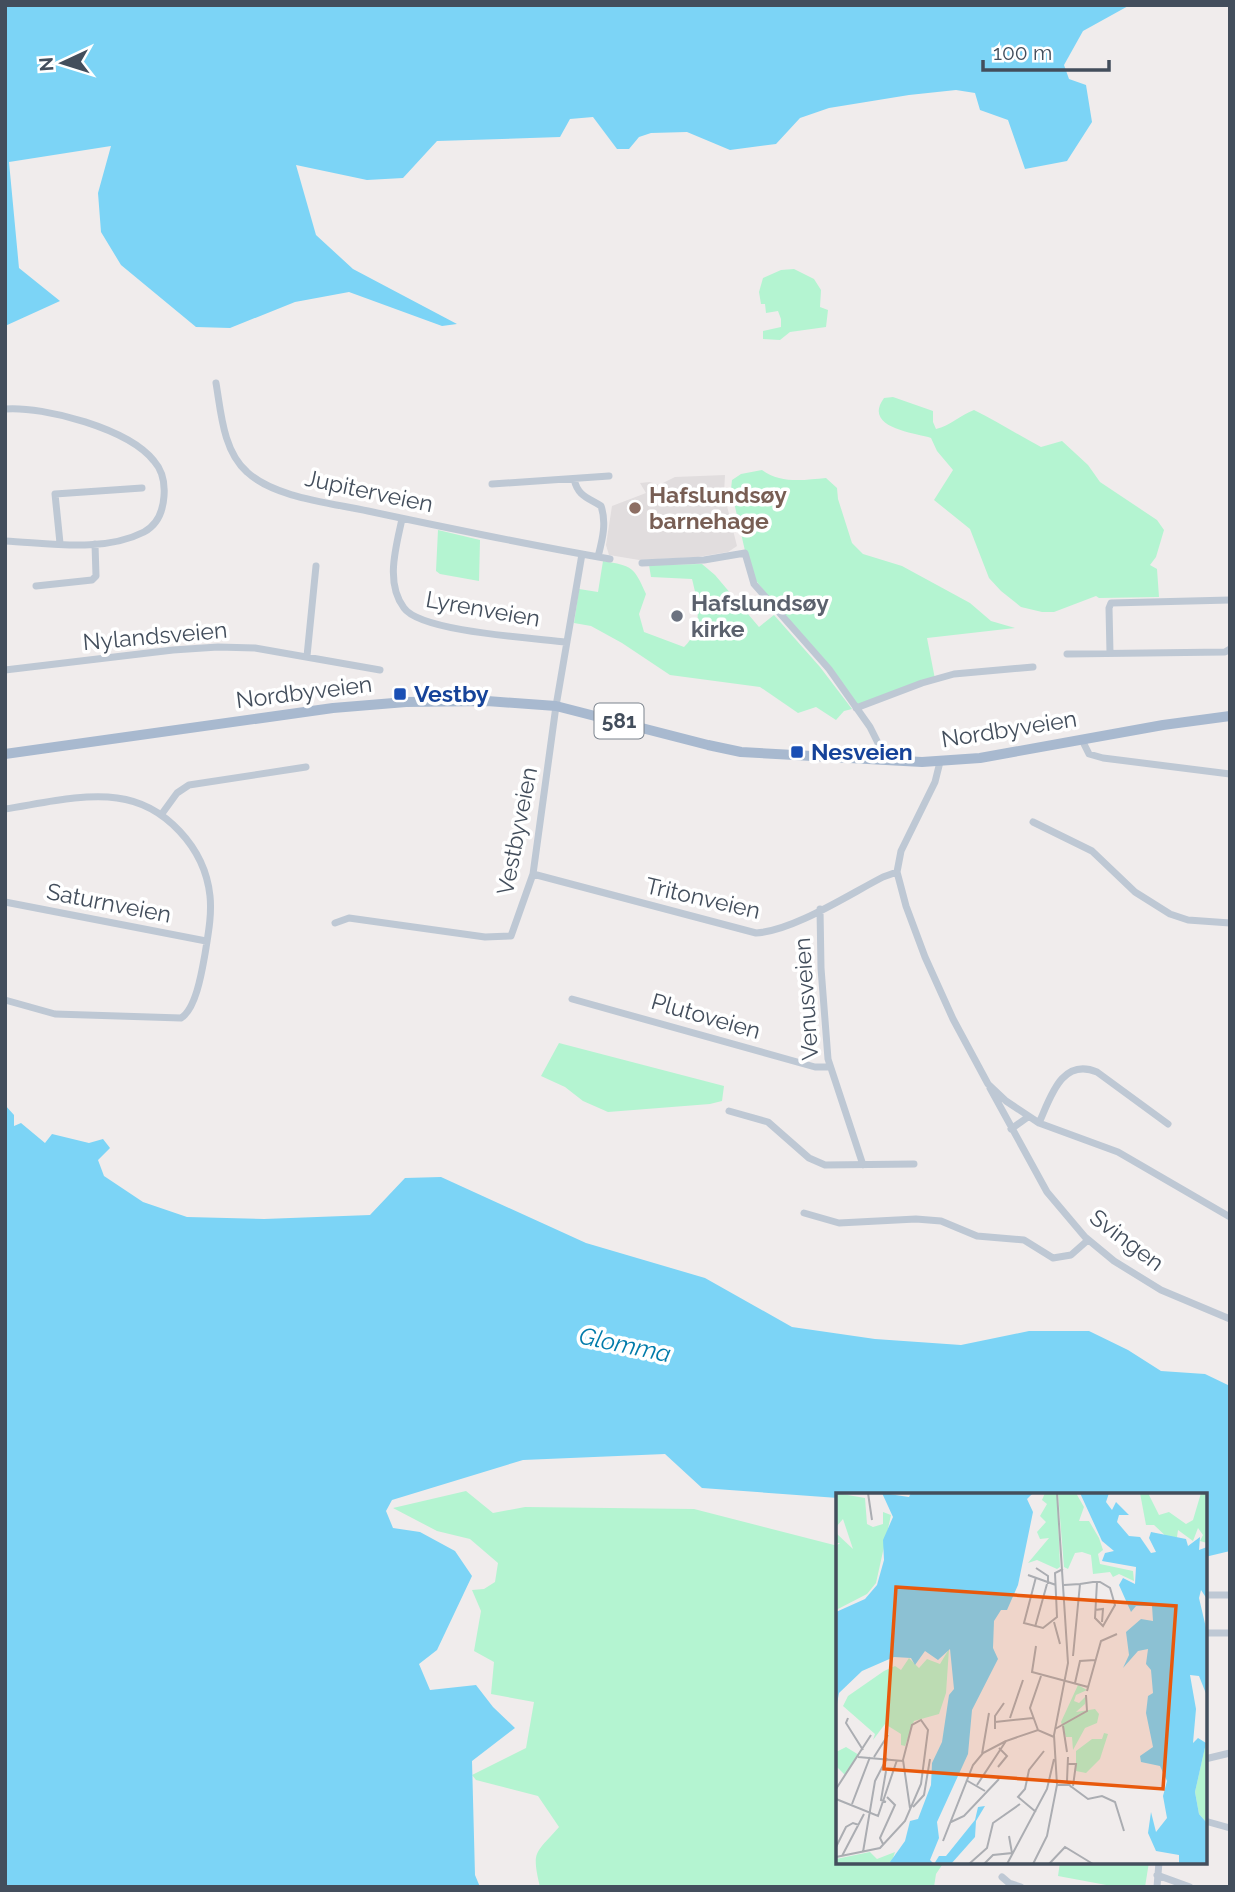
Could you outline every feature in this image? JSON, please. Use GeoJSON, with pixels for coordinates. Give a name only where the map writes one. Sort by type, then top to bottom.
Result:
{"type":"FeatureCollection","features":[{"type":"Feature","properties":{"kind":"main road","name":"Nordbyveien"},"geometry":{"type":"LineString","coordinates":[[5,754],[372,704],[460,701],[556,706],[741,752],[940,762],[995,756],[1174,723],[1230,716]]}},
{"type":"Feature","properties":{"kind":"street","name":"Jupiterveien"},"geometry":{"type":"LineString","coordinates":[[216,383],[225,432],[238,462],[254,478],[288,493],[402,519],[610,559]]}},
{"type":"Feature","properties":{"kind":"street"},"geometry":{"type":"LineString","coordinates":[[5,409],[33,410],[91,424],[131,443],[156,462],[164,486],[163,505],[155,524],[131,537],[95,544],[5,541]]}},
{"type":"Feature","properties":{"kind":"street"},"geometry":{"type":"LineString","coordinates":[[492,484],[609,476]]}},
{"type":"Feature","properties":{"kind":"street"},"geometry":{"type":"LineString","coordinates":[[574,480],[586,500],[601,506],[604,516],[598,557]]}},
{"type":"Feature","properties":{"kind":"street"},"geometry":{"type":"LineString","coordinates":[[60,543],[55,494],[142,488]]}},
{"type":"Feature","properties":{"kind":"street","name":"Lyrenveien"},"geometry":{"type":"LineString","coordinates":[[402,519],[394,563],[394,582],[402,606],[414,618],[439,626],[566,642]]}},
{"type":"Feature","properties":{"kind":"street"},"geometry":{"type":"LineString","coordinates":[[36,586],[93,580],[96,576],[95,544]]}},
{"type":"Feature","properties":{"kind":"street"},"geometry":{"type":"LineString","coordinates":[[642,563],[704,560],[745,553],[754,584],[829,669],[878,743],[880,760]]}},
{"type":"Feature","properties":{"kind":"street","name":"Vestbyveien"},"geometry":{"type":"LineString","coordinates":[[335,923],[349,918],[485,937],[511,936],[533,874],[556,706],[582,554]]}},
{"type":"Feature","properties":{"kind":"street"},"geometry":{"type":"LineString","coordinates":[[307,656],[316,566]]}},
{"type":"Feature","properties":{"kind":"street"},"geometry":{"type":"LineString","coordinates":[[1110,653],[1111,603],[1230,600]]}},
{"type":"Feature","properties":{"kind":"street","name":"Nylandsveien"},"geometry":{"type":"LineString","coordinates":[[5,670],[207,647],[255,649],[380,670]]}},
{"type":"Feature","properties":{"kind":"street"},"geometry":{"type":"LineString","coordinates":[[1067,654],[1225,652],[1230,649]]}},
{"type":"Feature","properties":{"kind":"street"},"geometry":{"type":"LineString","coordinates":[[856,708],[954,674],[1033,667]]}},
{"type":"Feature","properties":{"kind":"street"},"geometry":{"type":"LineString","coordinates":[[1082,740],[1089,754],[1103,758],[1230,774]]}},
{"type":"Feature","properties":{"kind":"street"},"geometry":{"type":"LineString","coordinates":[[940,762],[935,782],[901,851],[897,872],[925,957],[953,1019],[988,1084],[1028,1117],[1118,1152],[1230,1217]]}},
{"type":"Feature","properties":{"kind":"street"},"geometry":{"type":"LineString","coordinates":[[161,815],[177,793],[189,785],[306,767]]}},
{"type":"Feature","properties":{"kind":"street"},"geometry":{"type":"LineString","coordinates":[[5,808],[109,797],[135,802],[161,815],[187,841],[204,871],[211,910],[199,981],[188,1013],[177,1018],[79,1016],[45,1012],[5,1000]]}},
{"type":"Feature","properties":{"kind":"street"},"geometry":{"type":"LineString","coordinates":[[1034,822],[1092,851],[1135,892],[1170,915],[1188,920],[1230,923]]}},
{"type":"Feature","properties":{"kind":"street","name":"Tritonveien"},"geometry":{"type":"LineString","coordinates":[[533,874],[751,932],[778,930],[897,872]]}},
{"type":"Feature","properties":{"kind":"street","name":"Saturnveien"},"geometry":{"type":"LineString","coordinates":[[5,902],[206,941]]}},
{"type":"Feature","properties":{"kind":"street","name":"Venusveien"},"geometry":{"type":"LineString","coordinates":[[820,909],[821,975],[830,1067],[863,1166]]}},
{"type":"Feature","properties":{"kind":"street","name":"Plutoveien"},"geometry":{"type":"LineString","coordinates":[[572,999],[815,1067],[830,1067]]}},
{"type":"Feature","properties":{"kind":"street"},"geometry":{"type":"LineString","coordinates":[[1039,1123],[1061,1077],[1071,1071],[1084,1069],[1097,1072],[1168,1124]]}},
{"type":"Feature","properties":{"kind":"street","name":"Svingen"},"geometry":{"type":"LineString","coordinates":[[988,1084],[1047,1192],[1088,1240],[1161,1290],[1230,1319]]}},
{"type":"Feature","properties":{"kind":"street"},"geometry":{"type":"LineString","coordinates":[[729,1111],[768,1122],[820,1164],[835,1167],[914,1164]]}},
{"type":"Feature","properties":{"kind":"street"},"geometry":{"type":"LineString","coordinates":[[1012,1129],[1028,1117]]}},
{"type":"Feature","properties":{"kind":"street"},"geometry":{"type":"LineString","coordinates":[[804,1213],[839,1223],[916,1219],[941,1221],[977,1236],[1024,1240],[1054,1258],[1071,1255],[1088,1240]]}},
{"type":"Feature","properties":{"kind":"street"},"geometry":{"type":"LineString","coordinates":[[1207,1595],[1230,1595]]}},
{"type":"Feature","properties":{"kind":"street"},"geometry":{"type":"LineString","coordinates":[[1207,1633],[1230,1633]]}},
{"type":"Feature","properties":{"kind":"street"},"geometry":{"type":"LineString","coordinates":[[1207,1759],[1230,1753]]}},
{"type":"Feature","properties":{"kind":"street"},"geometry":{"type":"LineString","coordinates":[[1207,1822],[1230,1828]]}},
{"type":"Feature","properties":{"kind":"street"},"geometry":{"type":"LineString","coordinates":[[1157,1887],[1159,1864]]}},
{"type":"Feature","properties":{"kind":"street"},"geometry":{"type":"LineString","coordinates":[[1157,1875],[1190,1887]]}},
{"type":"Feature","properties":{"kind":"street"},"geometry":{"type":"LineString","coordinates":[[1002,1877],[1021,1887]]}},
{"type":"Feature","properties":{"kind":"shaded area"},"geometry":{"type":"Polygon","coordinates":[[[725,475],[724,494],[737,546],[728,552],[698,557],[639,560],[609,555],[606,545],[612,506],[646,493],[640,483],[659,485],[675,477],[725,475]]]}},
{"type":"Feature","properties":{"kind":"green space"},"geometry":{"type":"Polygon","coordinates":[[[794,269],[814,279],[821,290],[820,307],[828,310],[826,327],[790,332],[780,340],[763,339],[763,331],[781,327],[781,319],[778,311],[766,313],[765,304],[761,304],[759,292],[763,278],[781,270],[794,269]]]}},
{"type":"Feature","properties":{"kind":"green space"},"geometry":{"type":"Polygon","coordinates":[[[893,397],[933,411],[936,429],[974,410],[1041,447],[1062,441],[1088,465],[1100,482],[1157,520],[1164,530],[1156,557],[1150,565],[1157,569],[1159,597],[1096,596],[1054,612],[1021,607],[989,578],[970,529],[934,500],[953,470],[937,451],[931,438],[893,427],[885,423],[880,416],[879,408],[884,398],[893,397]]]}},
{"type":"Feature","properties":{"kind":"green space"},"geometry":{"type":"Polygon","coordinates":[[[762,470],[785,479],[826,478],[837,488],[852,543],[863,554],[902,566],[970,603],[991,621],[1015,628],[927,638],[935,679],[856,708],[750,573],[731,489],[732,480],[741,474],[762,470]]]}},
{"type":"Feature","properties":{"kind":"green space"},"geometry":{"type":"Polygon","coordinates":[[[438,530],[480,540],[479,581],[436,571],[438,530]]]}},
{"type":"Feature","properties":{"kind":"green space"},"geometry":{"type":"Polygon","coordinates":[[[603,561],[621,564],[631,569],[638,578],[646,594],[639,614],[644,632],[684,647],[695,632],[698,615],[692,579],[651,577],[649,565],[702,564],[715,575],[759,627],[774,615],[820,667],[852,709],[844,711],[836,720],[816,707],[798,713],[760,687],[670,675],[591,626],[574,623],[579,589],[598,592],[603,561]]]}},
{"type":"Feature","properties":{"kind":"green space"},"geometry":{"type":"Polygon","coordinates":[[[559,1043],[724,1086],[722,1101],[608,1112],[583,1101],[565,1087],[541,1076],[559,1043]]]}},
{"type":"Feature","properties":{"kind":"green space"},"geometry":{"type":"Polygon","coordinates":[[[466,1491],[493,1513],[525,1507],[694,1509],[836,1545],[836,1864],[943,1864],[936,1874],[934,1887],[540,1887],[536,1858],[559,1827],[538,1796],[476,1780],[472,1775],[526,1748],[534,1702],[491,1694],[494,1662],[474,1651],[481,1611],[472,1590],[484,1589],[495,1582],[498,1563],[470,1539],[437,1531],[393,1508],[466,1491]]]}},
{"type":"Feature","properties":{"kind":"green space"},"geometry":{"type":"Polygon","coordinates":[[[1060,1864],[1149,1864],[1145,1887],[1117,1887],[1058,1876],[1060,1864]]]}},
{"type":"Feature","properties":{"kind":"water"},"geometry":{"type":"Polygon","coordinates":[[[5,5],[1130,5],[1083,31],[1064,65],[1069,79],[1086,85],[1092,122],[1067,161],[1025,169],[1008,120],[980,110],[975,93],[956,90],[829,108],[800,118],[776,144],[730,150],[687,132],[651,133],[639,137],[629,149],[617,149],[593,117],[570,119],[560,137],[437,141],[403,178],[367,180],[296,165],[316,235],[353,269],[457,324],[442,326],[349,292],[295,302],[230,328],[196,327],[121,265],[101,232],[98,193],[111,146],[9,162],[19,268],[60,301],[5,326],[5,5]]]}},
{"type":"Feature","properties":{"kind":"water","name":"Glomma"},"geometry":{"type":"Polygon","coordinates":[[[5,1105],[14,1115],[14,1126],[21,1123],[45,1143],[52,1134],[89,1143],[103,1139],[110,1148],[98,1160],[104,1176],[143,1202],[187,1217],[264,1219],[370,1215],[405,1178],[441,1177],[586,1243],[705,1278],[792,1327],[875,1339],[961,1345],[1029,1331],[1089,1331],[1128,1350],[1161,1371],[1205,1374],[1230,1386],[1230,1551],[1207,1557],[1207,1493],[836,1493],[836,1498],[702,1488],[665,1454],[523,1460],[392,1500],[386,1511],[393,1528],[420,1532],[455,1551],[472,1576],[437,1650],[419,1664],[430,1690],[476,1685],[493,1707],[515,1728],[472,1761],[475,1875],[480,1887],[5,1887],[5,1105]]]}},
{"type":"Feature","properties":{"kind":"place","name":"Hafslundsøy barnehage"},"geometry":{"type":"Point","coordinates":[635,508]}},
{"type":"Feature","properties":{"kind":"place","name":"Hafslundsøy kirke"},"geometry":{"type":"Point","coordinates":[677,616]}},
{"type":"Feature","properties":{"kind":"place","name":"Vestby"},"geometry":{"type":"Point","coordinates":[400,694]}},
{"type":"Feature","properties":{"kind":"place","name":"Nesveien"},"geometry":{"type":"Point","coordinates":[797,752]}}]}
